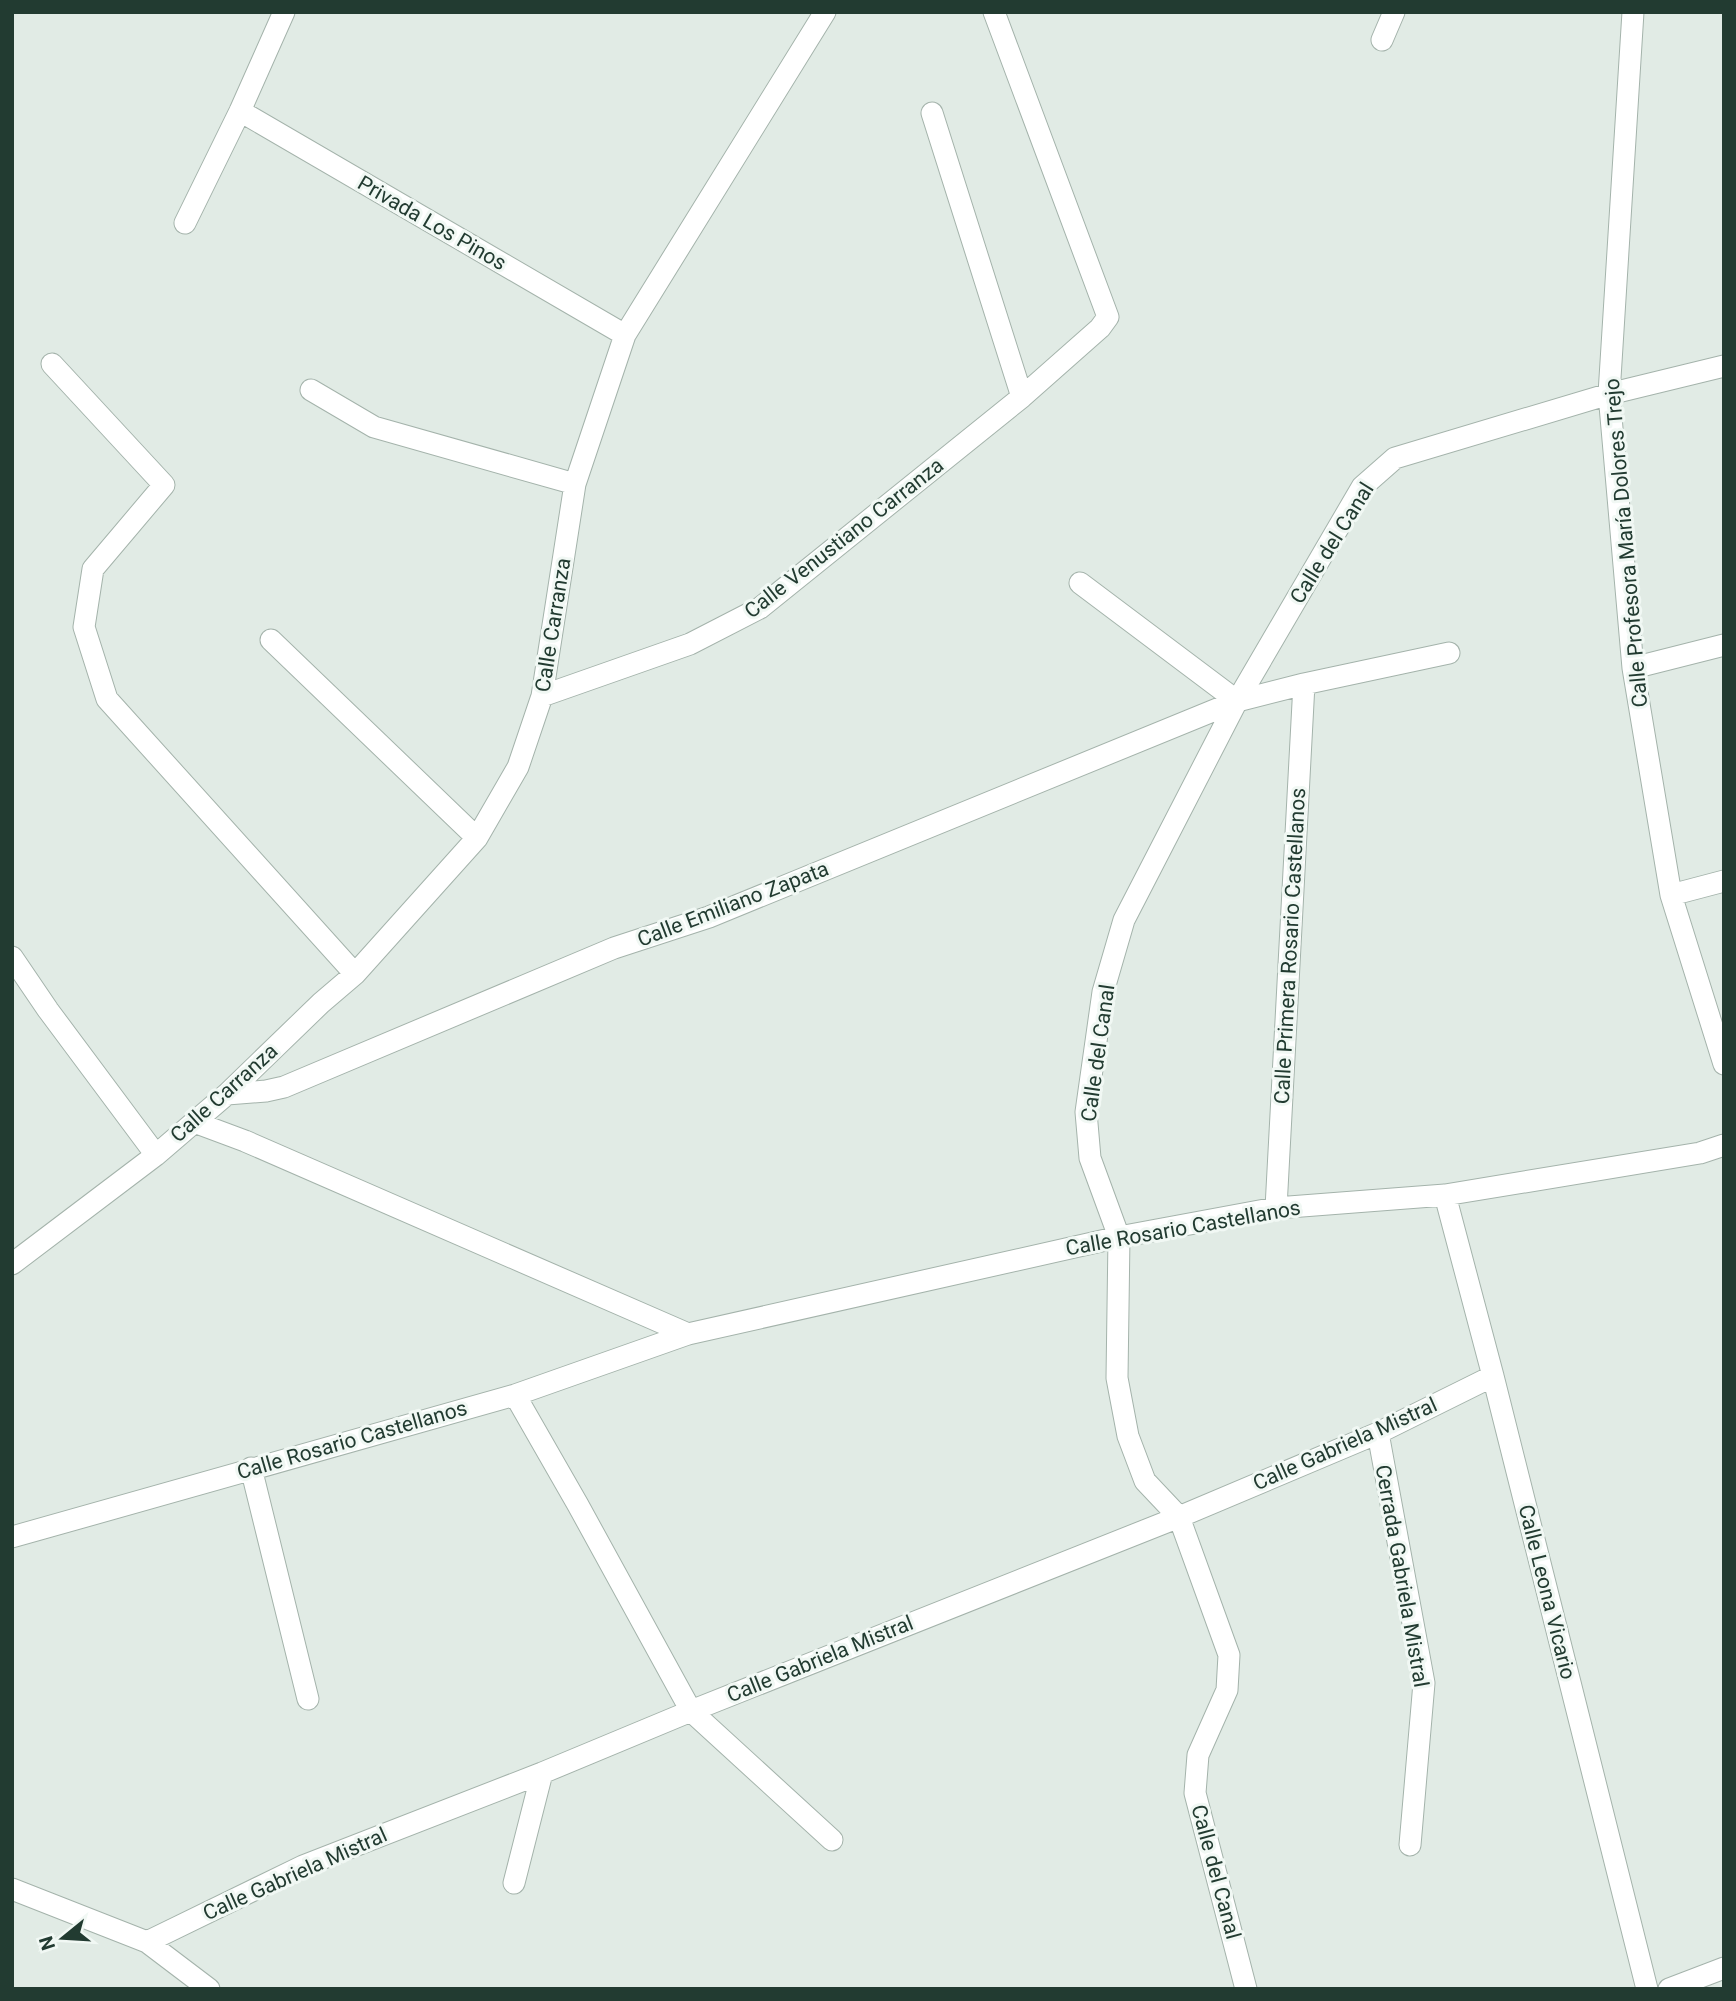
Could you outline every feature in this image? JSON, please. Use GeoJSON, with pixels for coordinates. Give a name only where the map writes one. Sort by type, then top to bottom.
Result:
{"type":"FeatureCollection","features":[{"type":"Feature","properties":{"kind":"street"},"geometry":{"type":"LineString","coordinates":[[185,223],[240,111],[284,12]]}},
{"type":"Feature","properties":{"kind":"street","name":"Calle Carranza"},"geometry":{"type":"LineString","coordinates":[[12,1264],[156,1155],[227,1094],[355,974],[477,838],[518,767],[542,696],[575,484],[625,335],[825,12]]}},
{"type":"Feature","properties":{"kind":"street","name":"Calle Venustiano Carranza"},"geometry":{"type":"LineString","coordinates":[[542,696],[690,644],[760,608],[1022,397],[1100,328],[1108,317],[994,12]]}},
{"type":"Feature","properties":{"kind":"street"},"geometry":{"type":"LineString","coordinates":[[1382,40],[1394,12]]}},
{"type":"Feature","properties":{"kind":"street","name":"Calle Profesora María Dolores Trejo"},"geometry":{"type":"LineString","coordinates":[[1633,12],[1609,394],[1633,668],[1671,895],[1724,1064]]}},
{"type":"Feature","properties":{"kind":"street","name":"Privada Los Pinos"},"geometry":{"type":"LineString","coordinates":[[240,111],[625,335]]}},
{"type":"Feature","properties":{"kind":"street"},"geometry":{"type":"LineString","coordinates":[[932,113],[1022,397]]}},
{"type":"Feature","properties":{"kind":"street"},"geometry":{"type":"LineString","coordinates":[[52,364],[164,485],[93,569],[84,627],[107,699],[355,974]]}},
{"type":"Feature","properties":{"kind":"street","name":"Calle del Canal"},"geometry":{"type":"LineString","coordinates":[[1246,1989],[1195,1793],[1198,1755],[1227,1690],[1229,1655],[1179,1517],[1145,1481],[1128,1436],[1117,1378],[1119,1237],[1090,1158],[1086,1112],[1104,992],[1124,920],[1237,701],[1362,487],[1395,458],[1609,394],[1724,366]]}},
{"type":"Feature","properties":{"kind":"street"},"geometry":{"type":"LineString","coordinates":[[311,390],[374,427],[575,484]]}},
{"type":"Feature","properties":{"kind":"street"},"geometry":{"type":"LineString","coordinates":[[1080,583],[1237,701]]}},
{"type":"Feature","properties":{"kind":"street"},"geometry":{"type":"LineString","coordinates":[[271,640],[477,838]]}},
{"type":"Feature","properties":{"kind":"street"},"geometry":{"type":"LineString","coordinates":[[1633,668],[1724,645]]}},
{"type":"Feature","properties":{"kind":"street","name":"Calle Emiliano Zapata"},"geometry":{"type":"LineString","coordinates":[[227,1094],[284,1087],[614,948],[709,917],[1237,701],[1449,653]]}},
{"type":"Feature","properties":{"kind":"street","name":"Calle Primera Rosario Castellanos"},"geometry":{"type":"LineString","coordinates":[[1276,1208],[1304,684]]}},
{"type":"Feature","properties":{"kind":"street"},"geometry":{"type":"LineString","coordinates":[[1671,895],[1724,881]]}},
{"type":"Feature","properties":{"kind":"street"},"geometry":{"type":"LineString","coordinates":[[12,957],[156,1155]]}},
{"type":"Feature","properties":{"kind":"street"},"geometry":{"type":"LineString","coordinates":[[194,1122],[688,1334]]}},
{"type":"Feature","properties":{"kind":"street","name":"Calle Rosario Castellanos"},"geometry":{"type":"LineString","coordinates":[[12,1537],[514,1395],[688,1334],[1119,1237],[1276,1208],[1444,1195],[1700,1153],[1724,1145]]}},
{"type":"Feature","properties":{"kind":"street","name":"Calle Leona Vicario"},"geometry":{"type":"LineString","coordinates":[[1444,1195],[1493,1376],[1647,1989]]}},
{"type":"Feature","properties":{"kind":"street","name":"Calle Gabriela Mistral"},"geometry":{"type":"LineString","coordinates":[[147,1942],[303,1866],[1179,1517],[1378,1433],[1493,1376]]}},
{"type":"Feature","properties":{"kind":"street"},"geometry":{"type":"LineString","coordinates":[[514,1395],[691,1711],[832,1840]]}},
{"type":"Feature","properties":{"kind":"street","name":"Cerrada Gabriela Mistral"},"geometry":{"type":"LineString","coordinates":[[1378,1433],[1424,1683],[1410,1845]]}},
{"type":"Feature","properties":{"kind":"street"},"geometry":{"type":"LineString","coordinates":[[251,1468],[308,1699]]}},
{"type":"Feature","properties":{"kind":"street"},"geometry":{"type":"LineString","coordinates":[[514,1883],[542,1773]]}},
{"type":"Feature","properties":{"kind":"street"},"geometry":{"type":"LineString","coordinates":[[12,1889],[147,1942],[209,1989]]}},
{"type":"Feature","properties":{"kind":"street"},"geometry":{"type":"LineString","coordinates":[[1669,1989],[1724,1968]]}}]}
